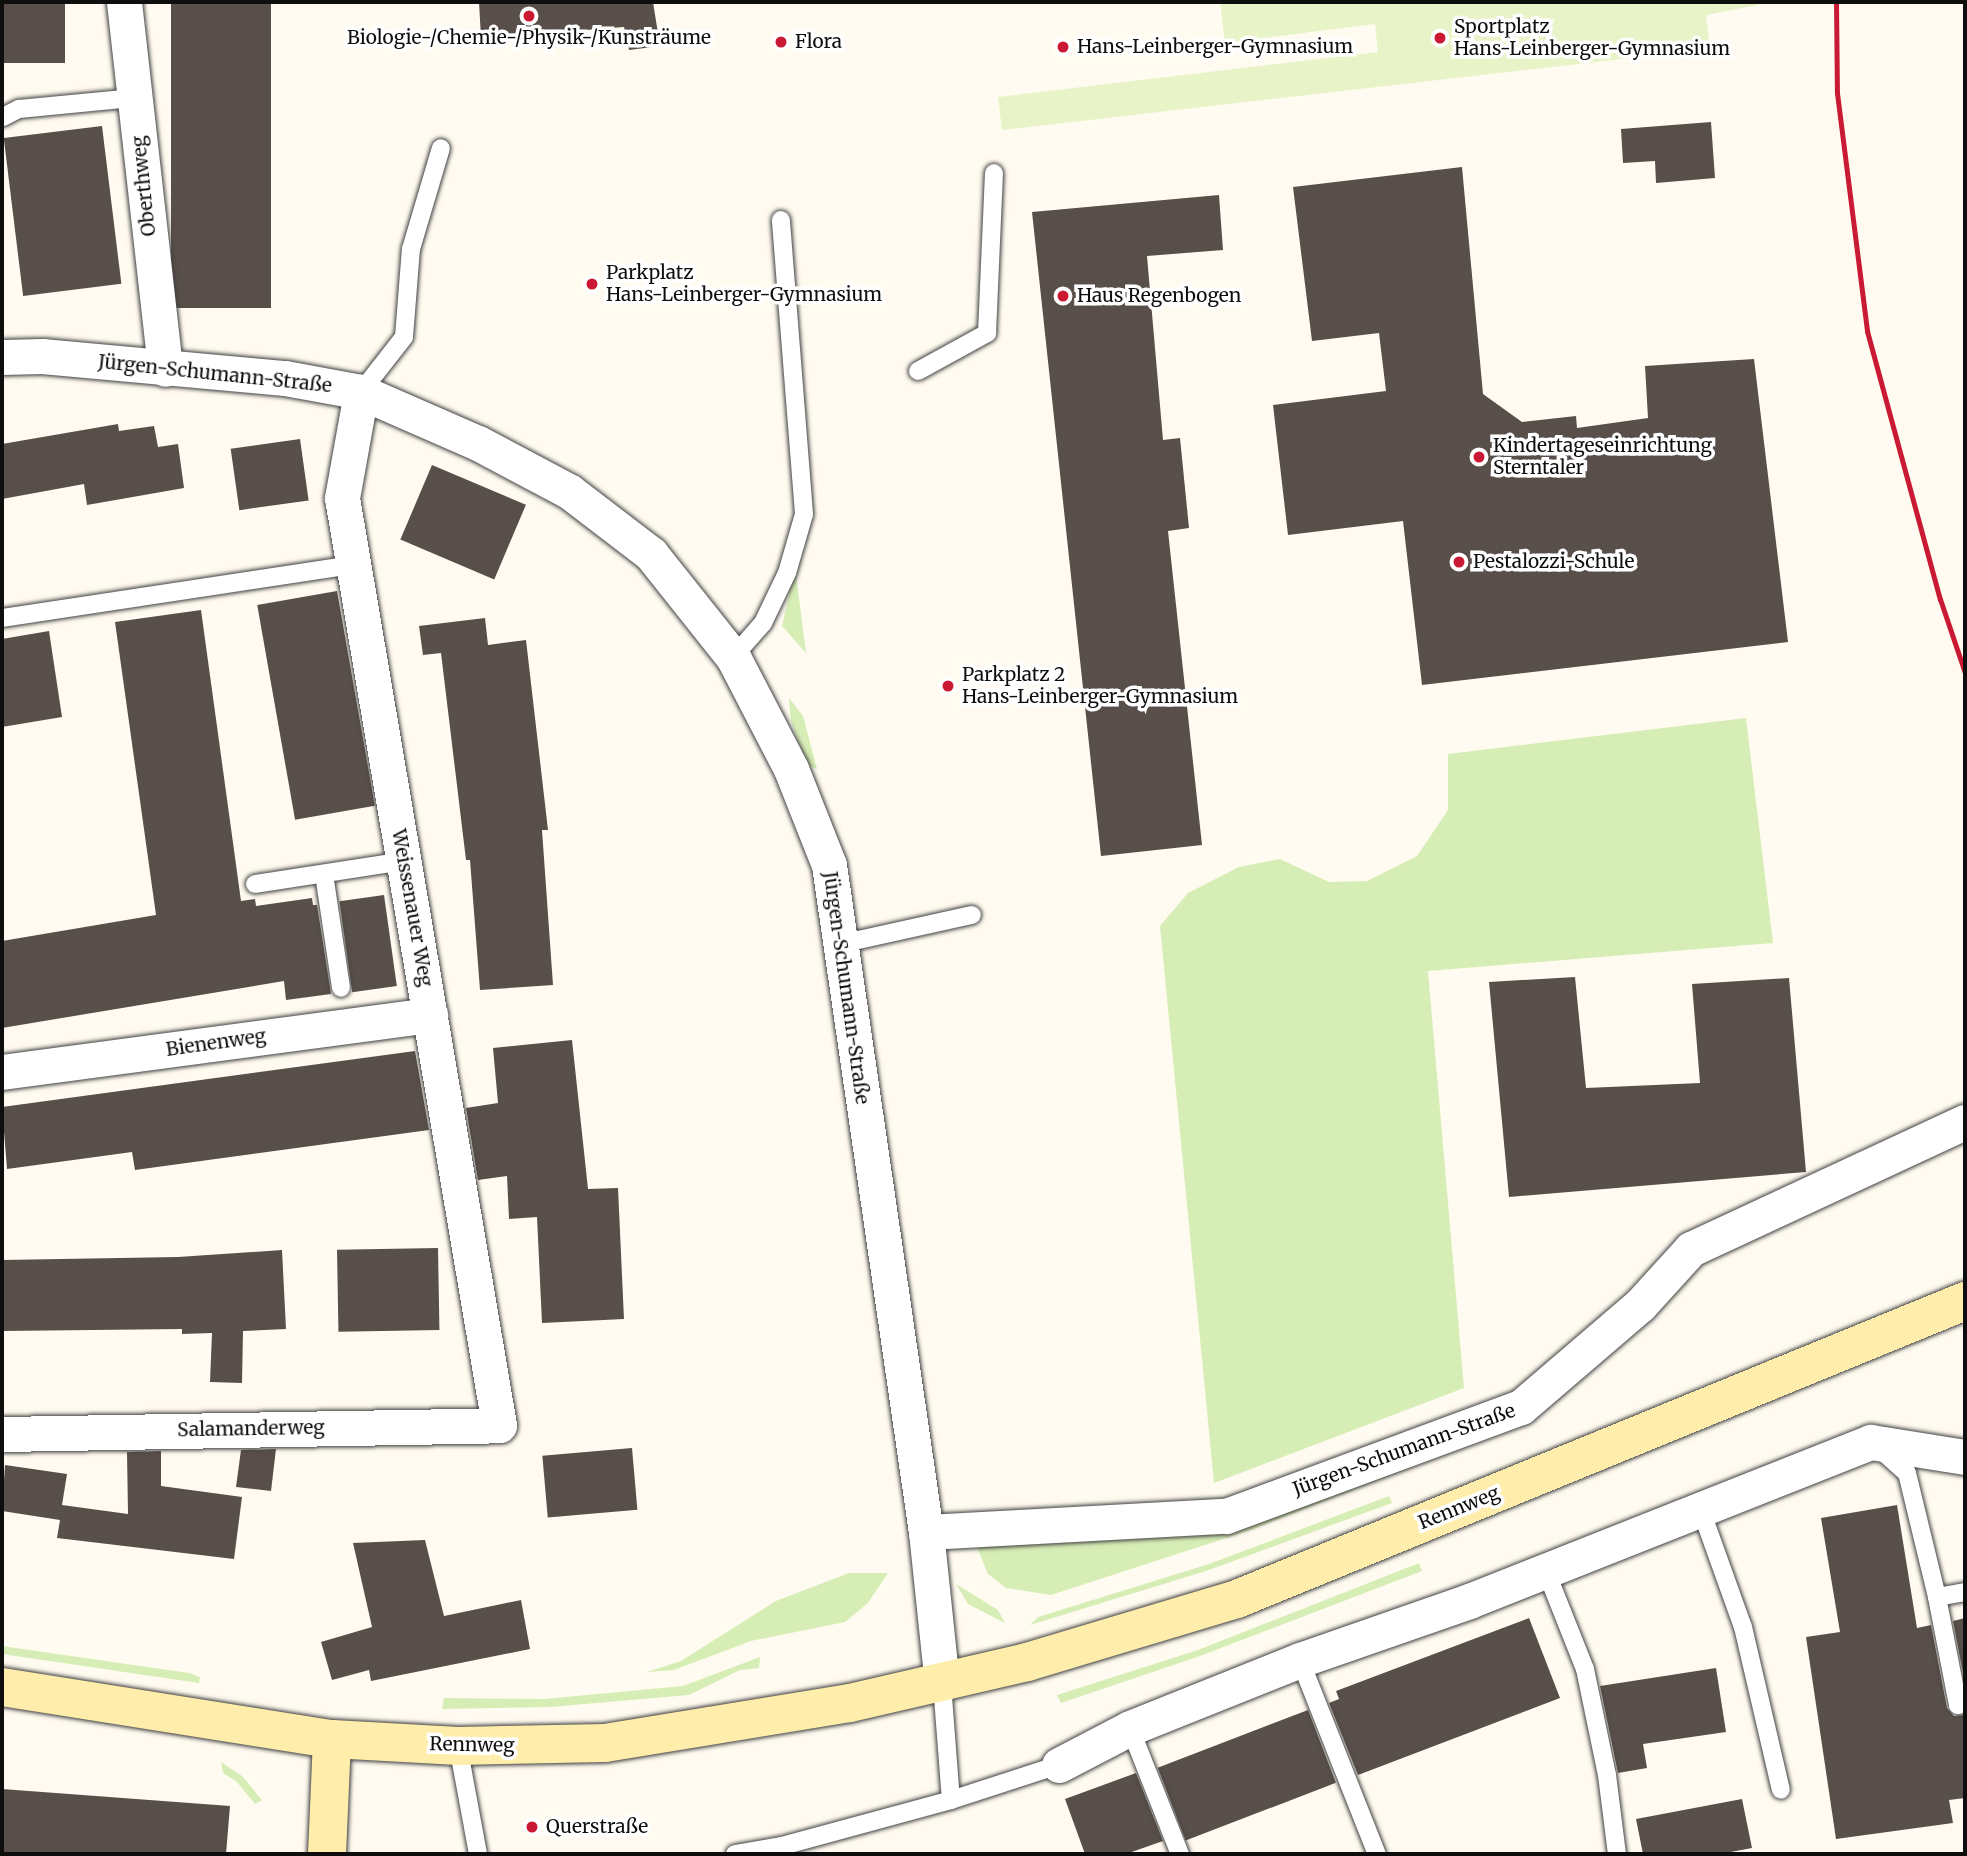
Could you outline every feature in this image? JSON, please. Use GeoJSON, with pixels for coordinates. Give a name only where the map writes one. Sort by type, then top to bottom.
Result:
{"type":"FeatureCollection","features":[{"type":"Feature","properties":{"kind":"main road","name":"Rennweg"},"geometry":{"type":"LineString","coordinates":[[2,1687],[332,1738],[458,1746],[605,1742],[715,1728],[942,1684],[1270,1586],[1965,1301]]}},
{"type":"Feature","properties":{"kind":"main road"},"geometry":{"type":"LineString","coordinates":[[327,1854],[332,1738]]}},
{"type":"Feature","properties":{"kind":"street","name":"Oberthweg"},"geometry":{"type":"LineString","coordinates":[[124,2],[165,369]]}},
{"type":"Feature","properties":{"kind":"street","name":"Jürgen-Schumann-Straße"},"geometry":{"type":"LineString","coordinates":[[2,357],[42,356],[285,378],[361,392],[478,443],[570,492],[651,554],[733,657],[791,769],[827,859],[926,1532],[942,1684]]}},
{"type":"Feature","properties":{"kind":"street","name":"Weissenauer Weg"},"geometry":{"type":"LineString","coordinates":[[361,392],[342,498],[499,1425]]}},
{"type":"Feature","properties":{"kind":"street","name":"Bienenweg"},"geometry":{"type":"LineString","coordinates":[[2,1072],[430,1015]]}},
{"type":"Feature","properties":{"kind":"street","name":"Jürgen-Schumann-Straße"},"geometry":{"type":"LineString","coordinates":[[926,1532],[1226,1516],[1521,1407],[1640,1306],[1691,1249],[1965,1122]]}},
{"type":"Feature","properties":{"kind":"street","name":"Salamanderweg"},"geometry":{"type":"LineString","coordinates":[[2,1434],[499,1425]]}},
{"type":"Feature","properties":{"kind":"street"},"geometry":{"type":"LineString","coordinates":[[1059,1765],[1130,1728],[1300,1660],[1546,1571],[1871,1442],[1965,1457]]}},
{"type":"Feature","properties":{"kind":"lane"},"geometry":{"type":"LineString","coordinates":[[3,117],[19,109],[134,98]]}},
{"type":"Feature","properties":{"kind":"lane"},"geometry":{"type":"LineString","coordinates":[[361,392],[404,337],[411,249],[441,149]]}},
{"type":"Feature","properties":{"kind":"lane"},"geometry":{"type":"LineString","coordinates":[[918,371],[986,332],[994,173]]}},
{"type":"Feature","properties":{"kind":"lane"},"geometry":{"type":"LineString","coordinates":[[733,657],[763,623],[786,573],[804,514],[787,326],[781,220]]}},
{"type":"Feature","properties":{"kind":"lane"},"geometry":{"type":"LineString","coordinates":[[2,618],[354,565]]}},
{"type":"Feature","properties":{"kind":"lane"},"geometry":{"type":"LineString","coordinates":[[254,884],[404,861]]}},
{"type":"Feature","properties":{"kind":"lane"},"geometry":{"type":"LineString","coordinates":[[324,874],[341,988]]}},
{"type":"Feature","properties":{"kind":"lane"},"geometry":{"type":"LineString","coordinates":[[840,944],[972,915]]}},
{"type":"Feature","properties":{"kind":"lane"},"geometry":{"type":"LineString","coordinates":[[1871,1442],[1907,1473],[1937,1597],[1958,1704],[1965,1703]]}},
{"type":"Feature","properties":{"kind":"lane"},"geometry":{"type":"LineString","coordinates":[[1701,1510],[1743,1627],[1781,1790]]}},
{"type":"Feature","properties":{"kind":"lane"},"geometry":{"type":"LineString","coordinates":[[1546,1571],[1585,1670],[1607,1775],[1616,1854]]}},
{"type":"Feature","properties":{"kind":"lane"},"geometry":{"type":"LineString","coordinates":[[1937,1597],[1965,1592]]}},
{"type":"Feature","properties":{"kind":"lane"},"geometry":{"type":"LineString","coordinates":[[1300,1660],[1377,1854]]}},
{"type":"Feature","properties":{"kind":"lane"},"geometry":{"type":"LineString","coordinates":[[942,1684],[951,1800]]}},
{"type":"Feature","properties":{"kind":"lane"},"geometry":{"type":"LineString","coordinates":[[1130,1728],[1180,1854]]}},
{"type":"Feature","properties":{"kind":"lane"},"geometry":{"type":"LineString","coordinates":[[458,1746],[478,1854]]}},
{"type":"Feature","properties":{"kind":"lane"},"geometry":{"type":"LineString","coordinates":[[735,1854],[782,1850],[1059,1765]]}},
{"type":"Feature","properties":{"kind":"green space"},"geometry":{"type":"Polygon","coordinates":[[[1220,2],[1757,2],[1758,5],[1706,15],[1710,49],[1002,130],[998,97],[1378,52],[1375,24],[1225,43],[1220,2]]]}},
{"type":"Feature","properties":{"kind":"green space"},"geometry":{"type":"Polygon","coordinates":[[[795,567],[806,653],[782,626],[795,567]]]}},
{"type":"Feature","properties":{"kind":"green space"},"geometry":{"type":"Polygon","coordinates":[[[789,698],[803,716],[817,769],[807,765],[791,721],[789,698]]]}},
{"type":"Feature","properties":{"kind":"green space"},"geometry":{"type":"Polygon","coordinates":[[[1746,718],[1773,943],[1428,971],[1464,1388],[1214,1483],[1160,926],[1188,893],[1239,867],[1280,859],[1329,882],[1367,881],[1417,856],[1448,810],[1448,754],[1746,718]]]}},
{"type":"Feature","properties":{"kind":"green space"},"geometry":{"type":"Polygon","coordinates":[[[1490,1437],[1251,1530],[1051,1595],[1006,1588],[988,1574],[972,1535],[1191,1528],[1490,1437]]]}},
{"type":"Feature","properties":{"kind":"green space"},"geometry":{"type":"Polygon","coordinates":[[[1389,1496],[1392,1503],[1209,1570],[1030,1625],[1038,1617],[1209,1564],[1389,1496]]]}},
{"type":"Feature","properties":{"kind":"green space"},"geometry":{"type":"Polygon","coordinates":[[[1419,1563],[1422,1571],[1200,1656],[1061,1703],[1057,1695],[1198,1650],[1419,1563]]]}},
{"type":"Feature","properties":{"kind":"green space"},"geometry":{"type":"Polygon","coordinates":[[[849,1573],[888,1573],[868,1603],[845,1622],[751,1641],[674,1670],[647,1672],[681,1661],[776,1601],[849,1573]]]}},
{"type":"Feature","properties":{"kind":"green space"},"geometry":{"type":"Polygon","coordinates":[[[956,1584],[998,1610],[1005,1623],[968,1604],[956,1584]]]}},
{"type":"Feature","properties":{"kind":"green space"},"geometry":{"type":"Polygon","coordinates":[[[2,1646],[189,1673],[200,1677],[199,1683],[2,1654],[2,1646]]]}},
{"type":"Feature","properties":{"kind":"green space"},"geometry":{"type":"Polygon","coordinates":[[[760,1657],[759,1668],[740,1670],[689,1695],[550,1707],[442,1709],[444,1698],[544,1699],[683,1686],[760,1657]]]}},
{"type":"Feature","properties":{"kind":"green space"},"geometry":{"type":"Polygon","coordinates":[[[221,1762],[242,1776],[262,1800],[255,1804],[237,1782],[223,1773],[221,1762]]]}},
{"type":"Feature","properties":{"kind":"building"},"geometry":{"type":"Polygon","coordinates":[[[2,2],[65,2],[65,63],[2,63],[2,2]]]}},
{"type":"Feature","properties":{"kind":"building"},"geometry":{"type":"Polygon","coordinates":[[[171,2],[271,2],[271,308],[171,308],[171,2]]]}},
{"type":"Feature","properties":{"kind":"building"},"geometry":{"type":"Polygon","coordinates":[[[479,2],[653,2],[660,46],[629,50],[624,27],[481,38],[479,2]]]}},
{"type":"Feature","properties":{"kind":"building"},"geometry":{"type":"Polygon","coordinates":[[[1711,122],[1715,178],[1656,183],[1655,161],[1623,163],[1621,129],[1711,122]]]}},
{"type":"Feature","properties":{"kind":"building"},"geometry":{"type":"Polygon","coordinates":[[[102,126],[121,284],[23,296],[4,138],[102,126]]]}},
{"type":"Feature","properties":{"kind":"building"},"geometry":{"type":"Polygon","coordinates":[[[1462,167],[1483,394],[1522,422],[1576,416],[1577,428],[1648,418],[1645,366],[1754,359],[1788,642],[1422,685],[1403,521],[1288,535],[1273,405],[1386,391],[1379,333],[1312,341],[1293,187],[1462,167]]]}},
{"type":"Feature","properties":{"kind":"building"},"geometry":{"type":"Polygon","coordinates":[[[1219,195],[1223,250],[1147,256],[1163,440],[1180,438],[1189,528],[1168,531],[1202,845],[1101,856],[1032,212],[1219,195]]]}},
{"type":"Feature","properties":{"kind":"building"},"geometry":{"type":"Polygon","coordinates":[[[118,424],[119,431],[154,426],[158,447],[178,444],[184,488],[87,505],[84,484],[2,499],[2,444],[118,424]]]}},
{"type":"Feature","properties":{"kind":"building"},"geometry":{"type":"Polygon","coordinates":[[[300,439],[309,500],[239,510],[231,449],[300,439]]]}},
{"type":"Feature","properties":{"kind":"building"},"geometry":{"type":"Polygon","coordinates":[[[432,465],[526,505],[494,579],[400,540],[432,465]]]}},
{"type":"Feature","properties":{"kind":"building"},"geometry":{"type":"Polygon","coordinates":[[[337,591],[375,806],[295,820],[257,605],[337,591]]]}},
{"type":"Feature","properties":{"kind":"building"},"geometry":{"type":"Polygon","coordinates":[[[201,610],[241,901],[255,899],[256,906],[312,898],[313,905],[317,905],[331,994],[286,1000],[284,981],[2,1028],[2,941],[156,915],[115,622],[201,610]]]}},
{"type":"Feature","properties":{"kind":"building"},"geometry":{"type":"Polygon","coordinates":[[[485,618],[488,645],[526,640],[548,830],[542,830],[553,985],[480,990],[470,860],[466,860],[441,653],[423,655],[419,626],[485,618]]]}},
{"type":"Feature","properties":{"kind":"building"},"geometry":{"type":"Polygon","coordinates":[[[49,631],[62,717],[2,727],[2,639],[49,631]]]}},
{"type":"Feature","properties":{"kind":"building"},"geometry":{"type":"Polygon","coordinates":[[[384,895],[397,986],[352,992],[339,901],[384,895]]]}},
{"type":"Feature","properties":{"kind":"building"},"geometry":{"type":"Polygon","coordinates":[[[1575,977],[1586,1088],[1700,1083],[1692,984],[1789,978],[1806,1172],[1509,1197],[1489,982],[1575,977]]]}},
{"type":"Feature","properties":{"kind":"building"},"geometry":{"type":"Polygon","coordinates":[[[572,1040],[588,1189],[618,1188],[624,1319],[542,1323],[537,1217],[509,1219],[507,1176],[478,1180],[466,1108],[498,1103],[493,1048],[572,1040]]]}},
{"type":"Feature","properties":{"kind":"building"},"geometry":{"type":"Polygon","coordinates":[[[415,1051],[429,1130],[135,1170],[132,1152],[7,1169],[2,1107],[415,1051]]]}},
{"type":"Feature","properties":{"kind":"building"},"geometry":{"type":"Polygon","coordinates":[[[438,1248],[439,1330],[338,1332],[337,1250],[438,1248]]]}},
{"type":"Feature","properties":{"kind":"building"},"geometry":{"type":"Polygon","coordinates":[[[282,1250],[286,1329],[243,1331],[242,1383],[210,1382],[212,1333],[182,1334],[182,1329],[2,1331],[2,1260],[178,1257],[282,1250]]]}},
{"type":"Feature","properties":{"kind":"building"},"geometry":{"type":"Polygon","coordinates":[[[632,1448],[637,1510],[548,1518],[542,1456],[632,1448]]]}},
{"type":"Feature","properties":{"kind":"building"},"geometry":{"type":"Polygon","coordinates":[[[276,1449],[271,1491],[236,1487],[241,1450],[276,1449]]]}},
{"type":"Feature","properties":{"kind":"building"},"geometry":{"type":"Polygon","coordinates":[[[161,1451],[161,1486],[242,1497],[234,1559],[57,1538],[60,1520],[2,1511],[5,1465],[67,1474],[62,1505],[128,1514],[127,1452],[161,1451]]]}},
{"type":"Feature","properties":{"kind":"building"},"geometry":{"type":"Polygon","coordinates":[[[1897,1505],[1917,1628],[1931,1625],[1947,1708],[1954,1716],[1965,1715],[1965,1798],[1949,1800],[1953,1823],[1836,1839],[1806,1637],[1840,1632],[1821,1518],[1897,1505]]]}},
{"type":"Feature","properties":{"kind":"building"},"geometry":{"type":"Polygon","coordinates":[[[425,1540],[444,1616],[521,1600],[530,1649],[371,1681],[369,1670],[332,1680],[321,1642],[372,1627],[353,1543],[425,1540]]]}},
{"type":"Feature","properties":{"kind":"building"},"geometry":{"type":"Polygon","coordinates":[[[1529,1618],[1560,1698],[1358,1775],[1329,1703],[1339,1699],[1336,1691],[1529,1618]]]}},
{"type":"Feature","properties":{"kind":"building"},"geometry":{"type":"Polygon","coordinates":[[[1965,1618],[1965,1683],[1953,1621],[1965,1618]]]}},
{"type":"Feature","properties":{"kind":"building"},"geometry":{"type":"Polygon","coordinates":[[[1716,1668],[1726,1732],[1643,1744],[1647,1768],[1618,1773],[1600,1686],[1716,1668]]]}},
{"type":"Feature","properties":{"kind":"building"},"geometry":{"type":"Polygon","coordinates":[[[1308,1710],[1336,1783],[1186,1841],[1158,1768],[1308,1710]]]}},
{"type":"Feature","properties":{"kind":"building"},"geometry":{"type":"Polygon","coordinates":[[[1136,1773],[1163,1841],[1126,1854],[1085,1854],[1065,1799],[1136,1773]]]}},
{"type":"Feature","properties":{"kind":"building"},"geometry":{"type":"Polygon","coordinates":[[[2,1789],[230,1806],[226,1854],[2,1854],[2,1789]]]}},
{"type":"Feature","properties":{"kind":"building"},"geometry":{"type":"Polygon","coordinates":[[[1742,1799],[1752,1848],[1720,1854],[1643,1854],[1636,1819],[1742,1799]]]}},
{"type":"Feature","properties":{"kind":"railway"},"geometry":{"type":"LineString","coordinates":[[1836,2],[1837,93],[1867,331],[1940,599],[1965,673]]}},
{"type":"Feature","properties":{"kind":"place","name":"Biologie-/Chemie-/Physik-/Kunsträume"},"geometry":{"type":"Point","coordinates":[529,16]}},
{"type":"Feature","properties":{"kind":"place","name":"Sportplatz Hans-Leinberger-Gymnasium"},"geometry":{"type":"Point","coordinates":[1440,38]}},
{"type":"Feature","properties":{"kind":"place","name":"Flora"},"geometry":{"type":"Point","coordinates":[781,42]}},
{"type":"Feature","properties":{"kind":"place","name":"Hans-Leinberger-Gymnasium"},"geometry":{"type":"Point","coordinates":[1063,47]}},
{"type":"Feature","properties":{"kind":"place","name":"Parkplatz Hans-Leinberger-Gymnasium"},"geometry":{"type":"Point","coordinates":[592,284]}},
{"type":"Feature","properties":{"kind":"place","name":"Haus Regenbogen"},"geometry":{"type":"Point","coordinates":[1063,296]}},
{"type":"Feature","properties":{"kind":"place","name":"Kindertageseinrichtung Sterntaler"},"geometry":{"type":"Point","coordinates":[1479,457]}},
{"type":"Feature","properties":{"kind":"place","name":"Pestalozzi-Schule"},"geometry":{"type":"Point","coordinates":[1459,562]}},
{"type":"Feature","properties":{"kind":"place","name":"Parkplatz 2 Hans-Leinberger-Gymnasium"},"geometry":{"type":"Point","coordinates":[948,686]}},
{"type":"Feature","properties":{"kind":"place","name":"Querstraße"},"geometry":{"type":"Point","coordinates":[532,1827]}}]}
